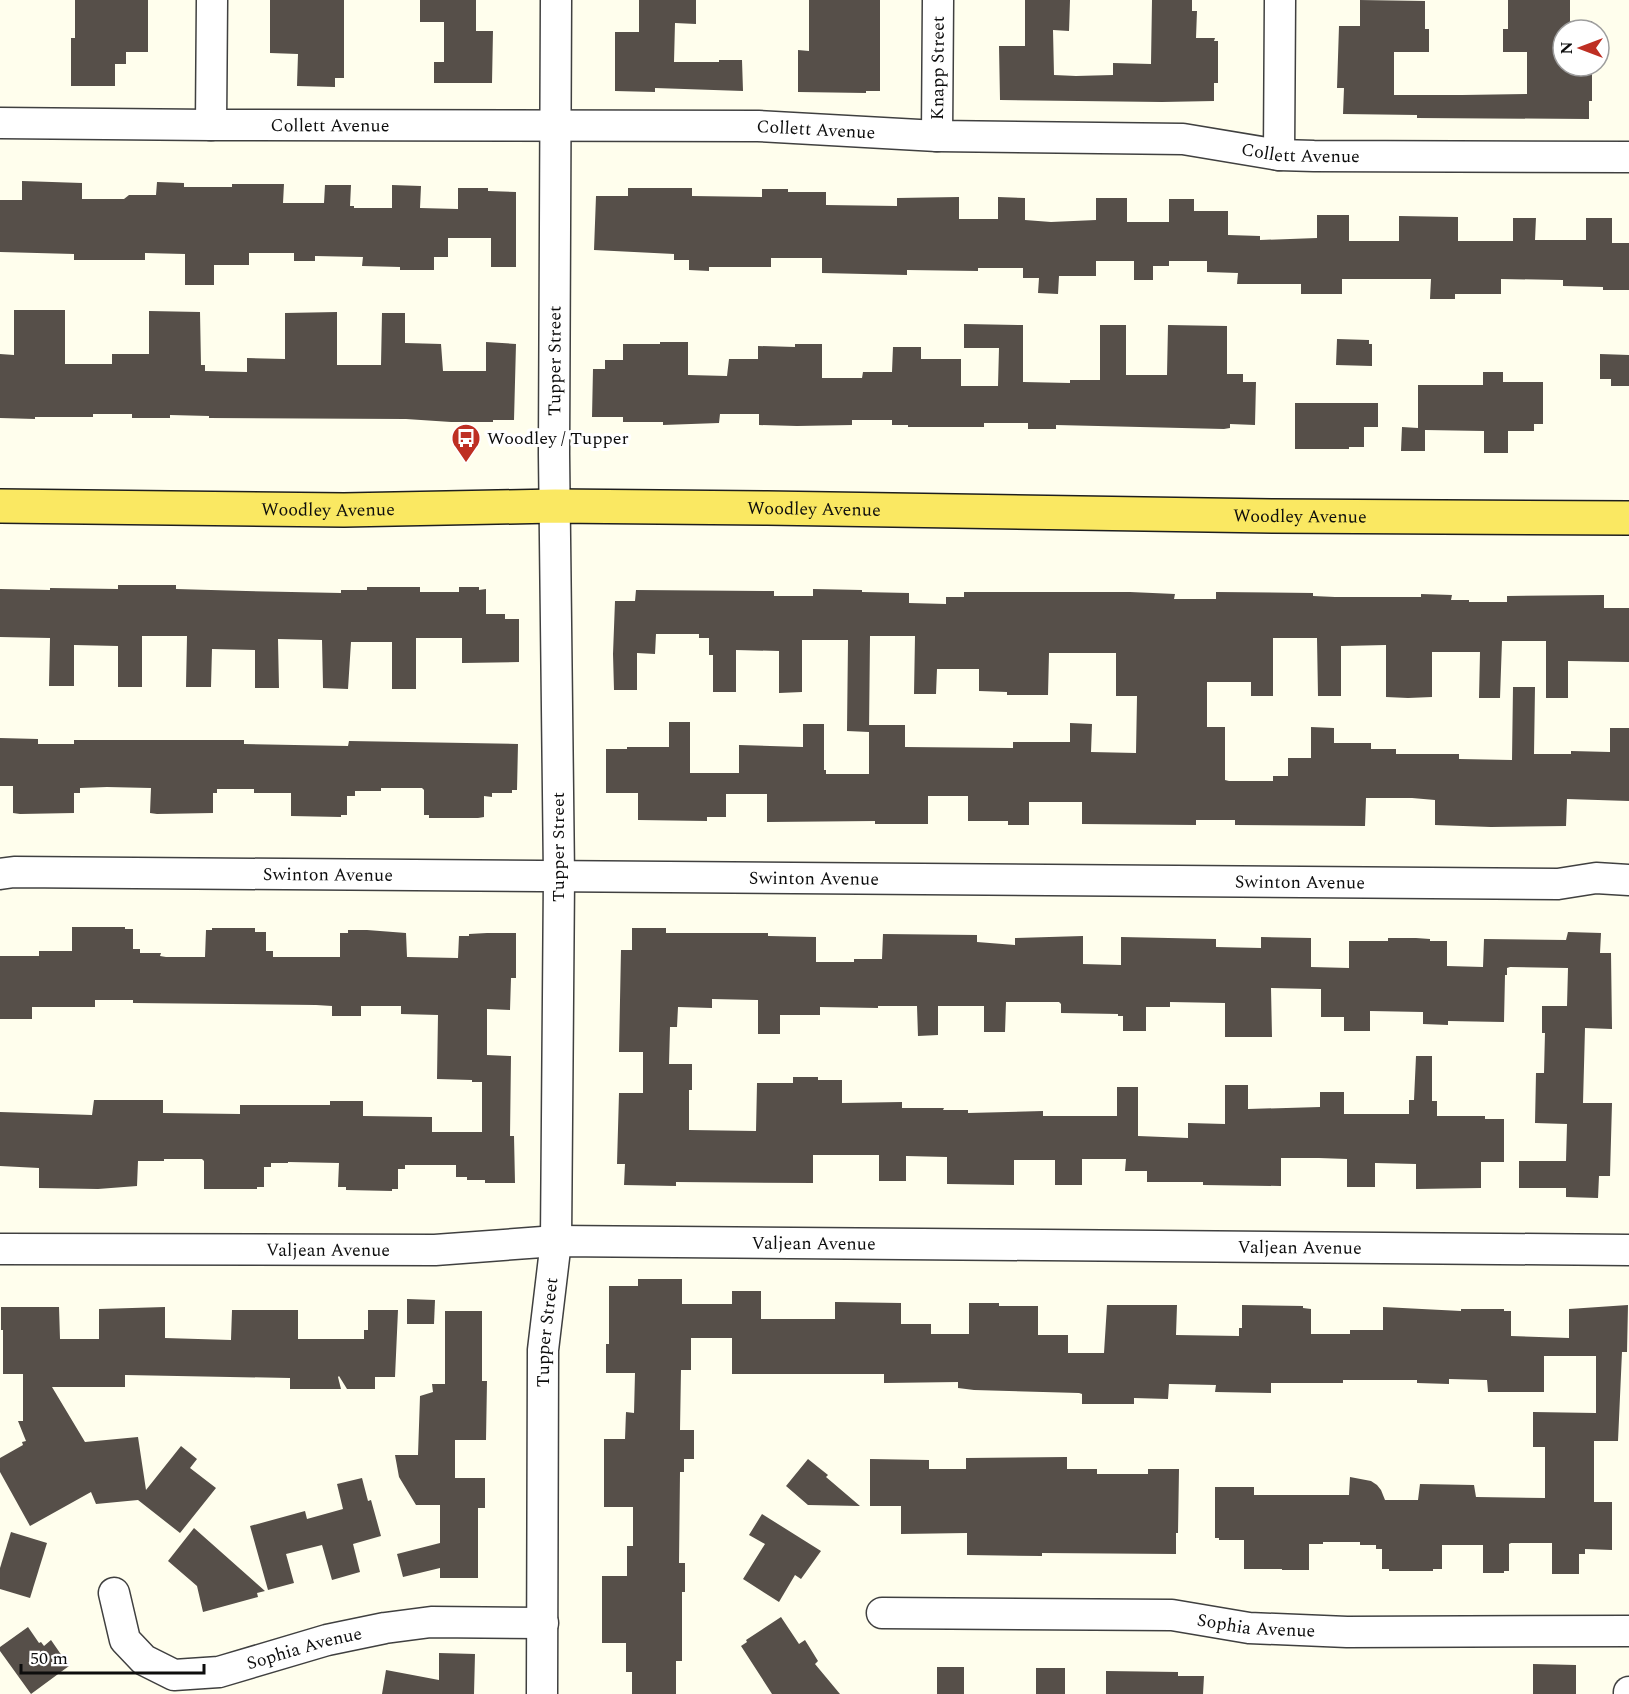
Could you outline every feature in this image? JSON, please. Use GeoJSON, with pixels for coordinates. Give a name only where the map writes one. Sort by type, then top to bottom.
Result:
{"type":"FeatureCollection","features":[{"type":"Feature","properties":{"kind":"main road","name":"Woodley Avenue"},"geometry":{"type":"LineString","coordinates":[[0,506],[344,510],[555,506],[1285,516],[1629,518]]}},
{"type":"Feature","properties":{"kind":"street"},"geometry":{"type":"LineString","coordinates":[[211,126],[212,0]]}},
{"type":"Feature","properties":{"kind":"street","name":"Tupper Street"},"geometry":{"type":"LineString","coordinates":[[542,1694],[543,1350],[556,1241],[559,877],[555,506],[556,0]]}},
{"type":"Feature","properties":{"kind":"street","name":"Knapp Street"},"geometry":{"type":"LineString","coordinates":[[937,136],[938,0]]}},
{"type":"Feature","properties":{"kind":"street"},"geometry":{"type":"LineString","coordinates":[[1279,155],[1280,0]]}},
{"type":"Feature","properties":{"kind":"street","name":"Collett Avenue"},"geometry":{"type":"LineString","coordinates":[[0,123],[211,126],[758,126],[937,136],[1183,139],[1279,155],[1629,157]]}},
{"type":"Feature","properties":{"kind":"street","name":"Swinton Avenue"},"geometry":{"type":"LineString","coordinates":[[0,874],[26,872],[1558,884],[1596,878],[1629,880]]}},
{"type":"Feature","properties":{"kind":"street","name":"Valjean Avenue"},"geometry":{"type":"LineString","coordinates":[[0,1249],[435,1250],[556,1241],[1629,1250]]}},
{"type":"Feature","properties":{"kind":"street","name":"Sophia Avenue"},"geometry":{"type":"LineString","coordinates":[[114,1593],[125,1640],[144,1660],[174,1675],[219,1672],[327,1640],[385,1628],[431,1622],[543,1623]]}},
{"type":"Feature","properties":{"kind":"street","name":"Sophia Avenue"},"geometry":{"type":"LineString","coordinates":[[882,1613],[1172,1615],[1249,1628],[1347,1632],[1629,1631]]}},
{"type":"Feature","properties":{"kind":"building"},"geometry":{"type":"Polygon","coordinates":[[[75,0],[148,0],[148,52],[126,52],[126,64],[115,64],[115,86],[71,86],[71,38],[75,38],[75,0]]]}},
{"type":"Feature","properties":{"kind":"building"},"geometry":{"type":"Polygon","coordinates":[[[270,0],[344,0],[344,78],[335,78],[335,87],[297,86],[298,54],[270,53],[270,0]]]}},
{"type":"Feature","properties":{"kind":"building"},"geometry":{"type":"Polygon","coordinates":[[[420,0],[476,0],[476,31],[493,31],[492,83],[434,83],[434,62],[444,62],[444,22],[420,22],[420,0]]]}},
{"type":"Feature","properties":{"kind":"building"},"geometry":{"type":"Polygon","coordinates":[[[639,0],[696,0],[696,24],[675,23],[674,62],[742,60],[743,91],[655,88],[655,92],[615,91],[615,32],[639,32],[639,0]]]}},
{"type":"Feature","properties":{"kind":"building"},"geometry":{"type":"Polygon","coordinates":[[[809,0],[880,0],[880,91],[866,91],[866,93],[798,92],[798,50],[809,51],[809,0]]]}},
{"type":"Feature","properties":{"kind":"building"},"geometry":{"type":"Polygon","coordinates":[[[1025,0],[1070,0],[1069,31],[1053,30],[1054,75],[1076,76],[1113,75],[1113,63],[1151,64],[1152,0],[1192,0],[1192,11],[1197,11],[1196,38],[1215,38],[1214,41],[1218,41],[1218,83],[1214,83],[1214,101],[1000,100],[999,46],[1025,46],[1025,0]]]}},
{"type":"Feature","properties":{"kind":"building"},"geometry":{"type":"Polygon","coordinates":[[[1360,0],[1425,1],[1425,29],[1429,29],[1429,52],[1394,52],[1394,95],[1527,94],[1527,52],[1503,52],[1503,29],[1508,29],[1508,0],[1570,0],[1570,18],[1551,18],[1551,78],[1592,78],[1589,119],[1417,118],[1417,115],[1343,114],[1344,88],[1337,88],[1339,26],[1360,26],[1360,0]]]}},
{"type":"Feature","properties":{"kind":"building"},"geometry":{"type":"Polygon","coordinates":[[[22,181],[82,183],[82,199],[124,199],[129,195],[156,195],[157,182],[184,183],[184,187],[284,184],[283,203],[324,203],[325,185],[351,185],[350,206],[354,208],[392,208],[392,185],[421,186],[420,208],[458,209],[458,188],[488,188],[488,191],[516,192],[516,267],[491,267],[491,238],[448,238],[448,257],[434,257],[434,270],[400,270],[400,267],[362,266],[363,257],[315,256],[315,261],[294,261],[294,253],[249,253],[249,265],[214,265],[214,285],[185,285],[185,254],[145,253],[145,260],[74,260],[74,254],[0,252],[0,200],[22,200],[22,181]]]}},
{"type":"Feature","properties":{"kind":"building"},"geometry":{"type":"Polygon","coordinates":[[[628,188],[692,188],[692,196],[762,197],[762,189],[826,192],[826,205],[897,206],[897,198],[959,197],[959,219],[998,219],[998,197],[1025,198],[1025,220],[1051,222],[1096,220],[1096,198],[1127,198],[1127,222],[1169,222],[1169,199],[1194,199],[1194,211],[1228,211],[1228,235],[1260,236],[1260,240],[1317,238],[1317,215],[1349,215],[1349,241],[1399,241],[1399,216],[1458,217],[1458,241],[1513,241],[1513,218],[1536,218],[1535,240],[1586,240],[1586,218],[1612,218],[1612,243],[1629,243],[1629,290],[1563,286],[1563,280],[1501,279],[1501,294],[1455,294],[1455,299],[1430,299],[1431,279],[1342,279],[1342,294],[1301,294],[1301,284],[1237,284],[1238,273],[1207,272],[1207,261],[1169,261],[1169,266],[1153,266],[1153,280],[1134,280],[1134,261],[1096,261],[1096,276],[1059,276],[1058,294],[1038,293],[1039,278],[1023,278],[1023,268],[978,268],[978,271],[907,270],[907,275],[822,273],[822,258],[771,258],[771,267],[709,267],[709,271],[689,270],[689,260],[674,260],[674,254],[594,250],[596,196],[628,196],[628,188]]]}},
{"type":"Feature","properties":{"kind":"building"},"geometry":{"type":"Polygon","coordinates":[[[14,310],[65,310],[65,364],[112,364],[112,354],[149,354],[149,311],[200,312],[201,365],[205,365],[205,371],[247,372],[247,358],[285,359],[285,313],[337,312],[337,365],[381,365],[382,313],[405,313],[405,343],[441,344],[443,371],[486,371],[486,342],[516,344],[514,420],[451,422],[406,419],[209,418],[209,416],[170,415],[170,418],[132,418],[132,414],[93,414],[93,417],[35,417],[35,419],[0,418],[0,354],[14,355],[14,310]]]}},
{"type":"Feature","properties":{"kind":"building"},"geometry":{"type":"Polygon","coordinates":[[[964,324],[1023,325],[1023,382],[1070,383],[1070,380],[1100,380],[1100,325],[1126,325],[1126,375],[1167,375],[1168,325],[1227,326],[1227,374],[1243,374],[1243,382],[1256,382],[1255,425],[1230,424],[1230,428],[1224,429],[1056,425],[1056,429],[1028,429],[1028,423],[984,423],[984,427],[908,427],[908,425],[892,425],[892,420],[852,420],[852,425],[797,426],[759,425],[759,414],[720,414],[719,423],[663,425],[663,422],[623,422],[623,417],[592,417],[593,369],[605,369],[605,360],[623,360],[623,344],[688,342],[688,375],[727,376],[729,359],[758,359],[758,346],[795,347],[795,344],[822,344],[822,378],[862,378],[863,372],[892,372],[893,347],[921,347],[921,359],[961,359],[961,386],[998,386],[999,348],[964,348],[964,324]]]}},
{"type":"Feature","properties":{"kind":"building"},"geometry":{"type":"Polygon","coordinates":[[[1337,339],[1369,340],[1369,344],[1372,344],[1372,366],[1336,365],[1337,339]]]}},
{"type":"Feature","properties":{"kind":"building"},"geometry":{"type":"Polygon","coordinates":[[[1600,354],[1629,355],[1629,386],[1611,386],[1611,379],[1600,379],[1600,354]]]}},
{"type":"Feature","properties":{"kind":"building"},"geometry":{"type":"Polygon","coordinates":[[[1483,372],[1503,372],[1503,382],[1543,382],[1543,424],[1534,424],[1534,431],[1508,431],[1508,453],[1484,453],[1484,431],[1425,430],[1425,451],[1401,451],[1402,427],[1418,428],[1418,385],[1483,385],[1483,372]]]}},
{"type":"Feature","properties":{"kind":"building"},"geometry":{"type":"Polygon","coordinates":[[[1295,403],[1378,403],[1378,427],[1364,427],[1364,447],[1295,449],[1295,403]]]}},
{"type":"Feature","properties":{"kind":"building"},"geometry":{"type":"Polygon","coordinates":[[[118,585],[176,585],[176,589],[341,593],[341,590],[367,590],[367,587],[420,587],[420,592],[459,592],[459,587],[479,587],[479,590],[486,589],[486,614],[505,614],[505,619],[519,619],[519,662],[462,663],[462,638],[416,638],[416,689],[392,689],[392,642],[351,642],[348,689],[323,688],[322,640],[278,639],[279,688],[255,688],[255,650],[212,649],[211,687],[186,687],[187,636],[142,636],[142,687],[118,687],[118,646],[74,645],[74,686],[49,686],[50,638],[0,637],[0,589],[118,589],[118,585]]]}},
{"type":"Feature","properties":{"kind":"building"},"geometry":{"type":"Polygon","coordinates":[[[813,589],[909,593],[909,603],[946,604],[946,597],[964,597],[964,592],[1130,592],[1175,594],[1174,599],[1216,599],[1216,592],[1313,593],[1313,596],[1335,597],[1421,597],[1421,594],[1452,595],[1451,600],[1469,600],[1469,602],[1507,602],[1507,596],[1604,595],[1604,608],[1629,608],[1629,662],[1568,661],[1568,698],[1546,698],[1546,641],[1502,641],[1500,698],[1479,698],[1480,652],[1432,652],[1432,697],[1408,698],[1386,697],[1386,645],[1341,646],[1341,696],[1318,696],[1317,638],[1273,638],[1273,696],[1251,696],[1251,682],[1207,682],[1207,727],[1225,727],[1225,780],[1229,781],[1273,781],[1273,776],[1288,776],[1288,758],[1311,758],[1311,727],[1334,728],[1334,743],[1371,743],[1371,749],[1396,749],[1396,754],[1459,754],[1459,759],[1512,760],[1513,687],[1535,687],[1534,754],[1571,754],[1571,751],[1610,752],[1610,728],[1629,728],[1629,801],[1567,799],[1566,826],[1435,825],[1435,800],[1412,798],[1366,798],[1365,826],[1235,825],[1235,820],[1196,820],[1196,825],[1082,824],[1082,802],[1029,802],[1029,825],[1008,825],[1008,821],[968,821],[968,796],[928,796],[928,824],[875,824],[875,821],[767,822],[767,794],[726,794],[726,817],[707,817],[707,821],[638,820],[638,793],[606,793],[606,749],[669,747],[669,722],[690,722],[690,773],[739,773],[739,745],[803,747],[803,724],[824,724],[824,770],[826,774],[869,774],[869,732],[847,731],[848,640],[802,640],[802,692],[779,693],[779,651],[736,650],[736,692],[713,692],[713,655],[709,655],[709,638],[699,638],[699,634],[656,634],[655,654],[637,653],[637,690],[614,690],[615,601],[635,601],[636,590],[774,591],[774,596],[813,596],[813,589]],[[870,636],[869,725],[905,725],[905,747],[1013,748],[1013,742],[1070,742],[1070,723],[1092,724],[1091,752],[1136,753],[1137,696],[1116,696],[1116,653],[1049,653],[1048,695],[1007,695],[1007,692],[979,691],[979,669],[937,669],[936,694],[914,694],[915,636],[870,636]]]}},
{"type":"Feature","properties":{"kind":"building"},"geometry":{"type":"Polygon","coordinates":[[[0,738],[38,739],[38,744],[74,744],[74,740],[244,740],[244,744],[348,746],[349,741],[518,744],[517,790],[512,790],[512,793],[492,793],[492,797],[484,796],[484,817],[478,818],[429,818],[429,815],[424,815],[424,790],[422,788],[381,788],[381,791],[355,791],[355,796],[347,796],[347,815],[341,815],[341,817],[291,816],[291,793],[254,793],[254,789],[217,789],[217,793],[213,793],[213,813],[157,814],[150,813],[151,788],[107,787],[80,788],[80,793],[74,793],[74,813],[20,814],[13,813],[13,786],[0,786],[0,738]]]}},
{"type":"Feature","properties":{"kind":"building"},"geometry":{"type":"Polygon","coordinates":[[[72,927],[133,929],[133,949],[140,949],[140,953],[161,953],[160,956],[166,957],[205,957],[206,930],[212,930],[212,928],[255,928],[255,932],[266,932],[266,951],[273,951],[273,957],[340,957],[340,933],[348,933],[348,930],[406,933],[407,957],[458,958],[459,936],[516,933],[516,978],[511,978],[510,1010],[487,1009],[487,1055],[511,1056],[510,1136],[514,1136],[515,1183],[485,1183],[485,1180],[467,1180],[467,1177],[456,1177],[456,1165],[405,1165],[405,1169],[398,1169],[398,1189],[392,1189],[392,1191],[346,1190],[346,1187],[338,1187],[339,1163],[288,1162],[271,1163],[271,1167],[264,1167],[264,1187],[204,1189],[204,1161],[202,1159],[164,1159],[164,1161],[138,1161],[137,1186],[98,1189],[39,1188],[39,1168],[0,1166],[0,1112],[92,1115],[94,1100],[163,1100],[163,1113],[240,1114],[240,1105],[330,1105],[330,1101],[363,1101],[363,1116],[432,1117],[432,1132],[482,1132],[482,1082],[437,1079],[438,1015],[401,1014],[401,1006],[361,1006],[361,1016],[332,1016],[332,1006],[133,1003],[133,1000],[95,1000],[95,1007],[32,1007],[32,1019],[0,1019],[0,956],[39,956],[39,951],[72,951],[72,927]]]}},
{"type":"Feature","properties":{"kind":"building"},"geometry":{"type":"Polygon","coordinates":[[[632,928],[666,928],[666,933],[768,933],[768,936],[816,937],[816,962],[882,959],[883,934],[977,935],[977,942],[1015,945],[1015,938],[1083,936],[1083,964],[1121,965],[1121,937],[1216,939],[1216,947],[1261,948],[1261,937],[1311,938],[1311,967],[1349,968],[1349,941],[1416,938],[1447,941],[1447,966],[1483,967],[1484,939],[1566,940],[1568,932],[1601,933],[1600,953],[1611,953],[1612,1029],[1585,1028],[1583,1103],[1612,1103],[1610,1176],[1599,1176],[1598,1198],[1566,1197],[1566,1188],[1519,1188],[1519,1161],[1566,1161],[1567,1124],[1535,1123],[1536,1073],[1544,1073],[1545,1033],[1542,1033],[1542,1006],[1567,1006],[1568,968],[1510,967],[1507,968],[1507,975],[1505,975],[1504,1022],[1448,1021],[1448,1025],[1423,1024],[1423,1012],[1370,1011],[1370,1031],[1344,1031],[1344,1017],[1321,1017],[1321,989],[1271,988],[1272,1037],[1225,1037],[1225,1003],[1170,1002],[1170,1007],[1146,1007],[1146,1031],[1123,1031],[1123,1016],[1118,1016],[1118,1014],[1061,1013],[1059,1002],[1006,1002],[1005,1032],[984,1032],[984,1006],[938,1006],[938,1035],[918,1036],[917,1006],[878,1006],[878,1008],[820,1007],[820,1015],[780,1015],[780,1034],[758,1034],[758,1000],[712,999],[712,1008],[678,1007],[677,1027],[670,1027],[669,1064],[692,1064],[692,1090],[689,1090],[689,1130],[756,1131],[757,1083],[793,1083],[793,1077],[818,1077],[818,1080],[842,1080],[842,1103],[902,1102],[902,1108],[944,1108],[943,1110],[968,1110],[968,1113],[1043,1111],[1043,1116],[1117,1116],[1117,1087],[1138,1087],[1138,1136],[1188,1138],[1188,1123],[1225,1124],[1225,1085],[1248,1085],[1248,1109],[1320,1107],[1320,1092],[1344,1092],[1344,1114],[1409,1114],[1409,1100],[1414,1100],[1416,1056],[1432,1056],[1432,1101],[1437,1101],[1437,1116],[1485,1116],[1485,1119],[1504,1119],[1504,1162],[1481,1162],[1481,1188],[1416,1189],[1416,1164],[1375,1163],[1375,1187],[1347,1187],[1347,1159],[1319,1158],[1281,1158],[1281,1186],[1147,1182],[1147,1171],[1125,1171],[1126,1159],[1082,1159],[1082,1185],[1055,1185],[1055,1160],[1014,1160],[1014,1185],[947,1184],[947,1157],[906,1156],[906,1181],[879,1181],[879,1155],[813,1155],[813,1183],[676,1182],[676,1186],[624,1185],[625,1164],[617,1164],[619,1093],[643,1093],[643,1052],[619,1052],[621,950],[632,950],[632,928]]]}},
{"type":"Feature","properties":{"kind":"building"},"geometry":{"type":"Polygon","coordinates":[[[638,1279],[682,1279],[682,1304],[732,1304],[732,1291],[761,1291],[761,1319],[835,1319],[835,1302],[901,1303],[901,1324],[931,1324],[931,1334],[969,1334],[969,1303],[1038,1306],[1038,1335],[1068,1335],[1068,1353],[1104,1353],[1107,1305],[1177,1305],[1176,1335],[1239,1336],[1239,1328],[1242,1328],[1242,1305],[1303,1306],[1303,1308],[1311,1309],[1311,1334],[1350,1334],[1350,1330],[1383,1330],[1383,1307],[1461,1311],[1461,1309],[1504,1309],[1504,1311],[1511,1311],[1511,1336],[1569,1338],[1569,1309],[1628,1305],[1627,1352],[1622,1352],[1618,1441],[1594,1441],[1594,1502],[1612,1502],[1612,1550],[1585,1549],[1585,1554],[1579,1554],[1579,1574],[1552,1574],[1552,1543],[1511,1543],[1509,1544],[1509,1571],[1483,1573],[1483,1545],[1442,1545],[1442,1569],[1389,1571],[1389,1569],[1382,1569],[1382,1549],[1376,1549],[1376,1545],[1360,1545],[1360,1542],[1323,1542],[1323,1544],[1309,1544],[1309,1570],[1244,1569],[1244,1540],[1215,1538],[1215,1487],[1254,1487],[1254,1495],[1349,1495],[1350,1477],[1371,1481],[1381,1490],[1385,1500],[1418,1500],[1420,1484],[1474,1485],[1476,1497],[1545,1498],[1545,1447],[1533,1447],[1533,1412],[1596,1413],[1596,1356],[1544,1356],[1544,1392],[1488,1392],[1487,1380],[1449,1379],[1449,1384],[1417,1383],[1417,1380],[1271,1383],[1271,1393],[1215,1392],[1216,1385],[1169,1384],[1168,1399],[1134,1398],[1134,1404],[1082,1404],[1082,1394],[1079,1393],[974,1390],[958,1388],[958,1382],[884,1383],[884,1374],[732,1374],[732,1338],[691,1338],[691,1370],[681,1370],[680,1430],[694,1430],[694,1459],[684,1459],[684,1472],[680,1472],[679,1563],[685,1563],[685,1592],[682,1592],[682,1661],[676,1661],[676,1694],[632,1694],[632,1672],[626,1672],[626,1643],[602,1643],[602,1576],[627,1576],[627,1546],[633,1546],[633,1507],[604,1507],[604,1439],[625,1439],[626,1412],[634,1413],[635,1373],[606,1373],[606,1344],[609,1344],[609,1286],[638,1286],[638,1279]]]}},
{"type":"Feature","properties":{"kind":"building"},"geometry":{"type":"Polygon","coordinates":[[[407,1299],[435,1300],[434,1324],[407,1324],[407,1299]]]}},
{"type":"Feature","properties":{"kind":"building"},"geometry":{"type":"Polygon","coordinates":[[[1,1307],[59,1307],[60,1339],[99,1339],[99,1309],[165,1307],[165,1338],[231,1340],[232,1310],[298,1310],[298,1339],[364,1339],[364,1330],[368,1330],[368,1310],[398,1310],[395,1377],[375,1377],[375,1389],[347,1389],[339,1376],[341,1389],[290,1389],[290,1378],[125,1375],[125,1387],[52,1387],[85,1442],[138,1437],[146,1490],[181,1446],[197,1459],[190,1468],[216,1488],[180,1533],[138,1500],[96,1504],[91,1492],[30,1526],[0,1472],[0,1458],[26,1441],[18,1421],[23,1421],[23,1374],[3,1374],[1,1307]]]}},
{"type":"Feature","properties":{"kind":"building"},"geometry":{"type":"Polygon","coordinates":[[[445,1311],[482,1311],[482,1381],[487,1381],[486,1440],[455,1440],[455,1478],[485,1478],[485,1508],[478,1508],[478,1578],[440,1578],[440,1568],[403,1577],[397,1554],[440,1543],[440,1505],[416,1505],[399,1477],[395,1455],[418,1455],[420,1396],[433,1392],[432,1384],[445,1384],[445,1311]]]}},
{"type":"Feature","properties":{"kind":"building"},"geometry":{"type":"Polygon","coordinates":[[[1067,1457],[1067,1469],[1097,1469],[1097,1474],[1148,1474],[1148,1469],[1179,1469],[1176,1554],[967,1555],[967,1533],[901,1534],[901,1506],[870,1506],[870,1459],[929,1460],[929,1469],[966,1469],[966,1458],[1067,1457]]]}},
{"type":"Feature","properties":{"kind":"building"},"geometry":{"type":"Polygon","coordinates":[[[808,1459],[860,1506],[808,1505],[786,1486],[808,1459]]]}},
{"type":"Feature","properties":{"kind":"building"},"geometry":{"type":"Polygon","coordinates":[[[362,1478],[381,1536],[353,1544],[360,1572],[332,1580],[322,1545],[286,1554],[294,1583],[268,1590],[250,1526],[305,1511],[307,1519],[343,1509],[337,1484],[362,1478]]]}},
{"type":"Feature","properties":{"kind":"building"},"geometry":{"type":"Polygon","coordinates":[[[762,1514],[821,1551],[801,1579],[795,1575],[779,1602],[743,1579],[765,1544],[749,1535],[762,1514]]]}},
{"type":"Feature","properties":{"kind":"building"},"geometry":{"type":"Polygon","coordinates":[[[194,1528],[265,1591],[257,1593],[258,1597],[203,1612],[197,1586],[168,1561],[194,1528]]]}},
{"type":"Feature","properties":{"kind":"building"},"geometry":{"type":"Polygon","coordinates":[[[11,1532],[47,1543],[30,1598],[0,1589],[0,1568],[11,1532]]]}},
{"type":"Feature","properties":{"kind":"building"},"geometry":{"type":"Polygon","coordinates":[[[781,1617],[799,1644],[805,1640],[818,1661],[815,1664],[840,1694],[772,1694],[741,1646],[747,1642],[746,1640],[781,1617]]]}},
{"type":"Feature","properties":{"kind":"building"},"geometry":{"type":"Polygon","coordinates":[[[28,1627],[39,1643],[41,1642],[44,1646],[51,1640],[69,1666],[31,1694],[0,1651],[0,1647],[28,1627]]]}},
{"type":"Feature","properties":{"kind":"building"},"geometry":{"type":"Polygon","coordinates":[[[439,1653],[475,1654],[474,1694],[382,1694],[386,1670],[439,1680],[439,1653]]]}},
{"type":"Feature","properties":{"kind":"building"},"geometry":{"type":"Polygon","coordinates":[[[1533,1664],[1576,1665],[1576,1694],[1533,1694],[1533,1664]]]}},
{"type":"Feature","properties":{"kind":"building"},"geometry":{"type":"Polygon","coordinates":[[[937,1667],[964,1667],[964,1694],[937,1694],[937,1667]]]}},
{"type":"Feature","properties":{"kind":"building"},"geometry":{"type":"Polygon","coordinates":[[[1036,1668],[1065,1668],[1065,1694],[1036,1694],[1036,1668]]]}},
{"type":"Feature","properties":{"kind":"building"},"geometry":{"type":"Polygon","coordinates":[[[1106,1671],[1178,1672],[1178,1676],[1204,1676],[1203,1694],[1106,1694],[1106,1671]]]}},
{"type":"Feature","properties":{"kind":"place","name":"Woodley / Tupper"},"geometry":{"type":"Point","coordinates":[466,464]}}]}
